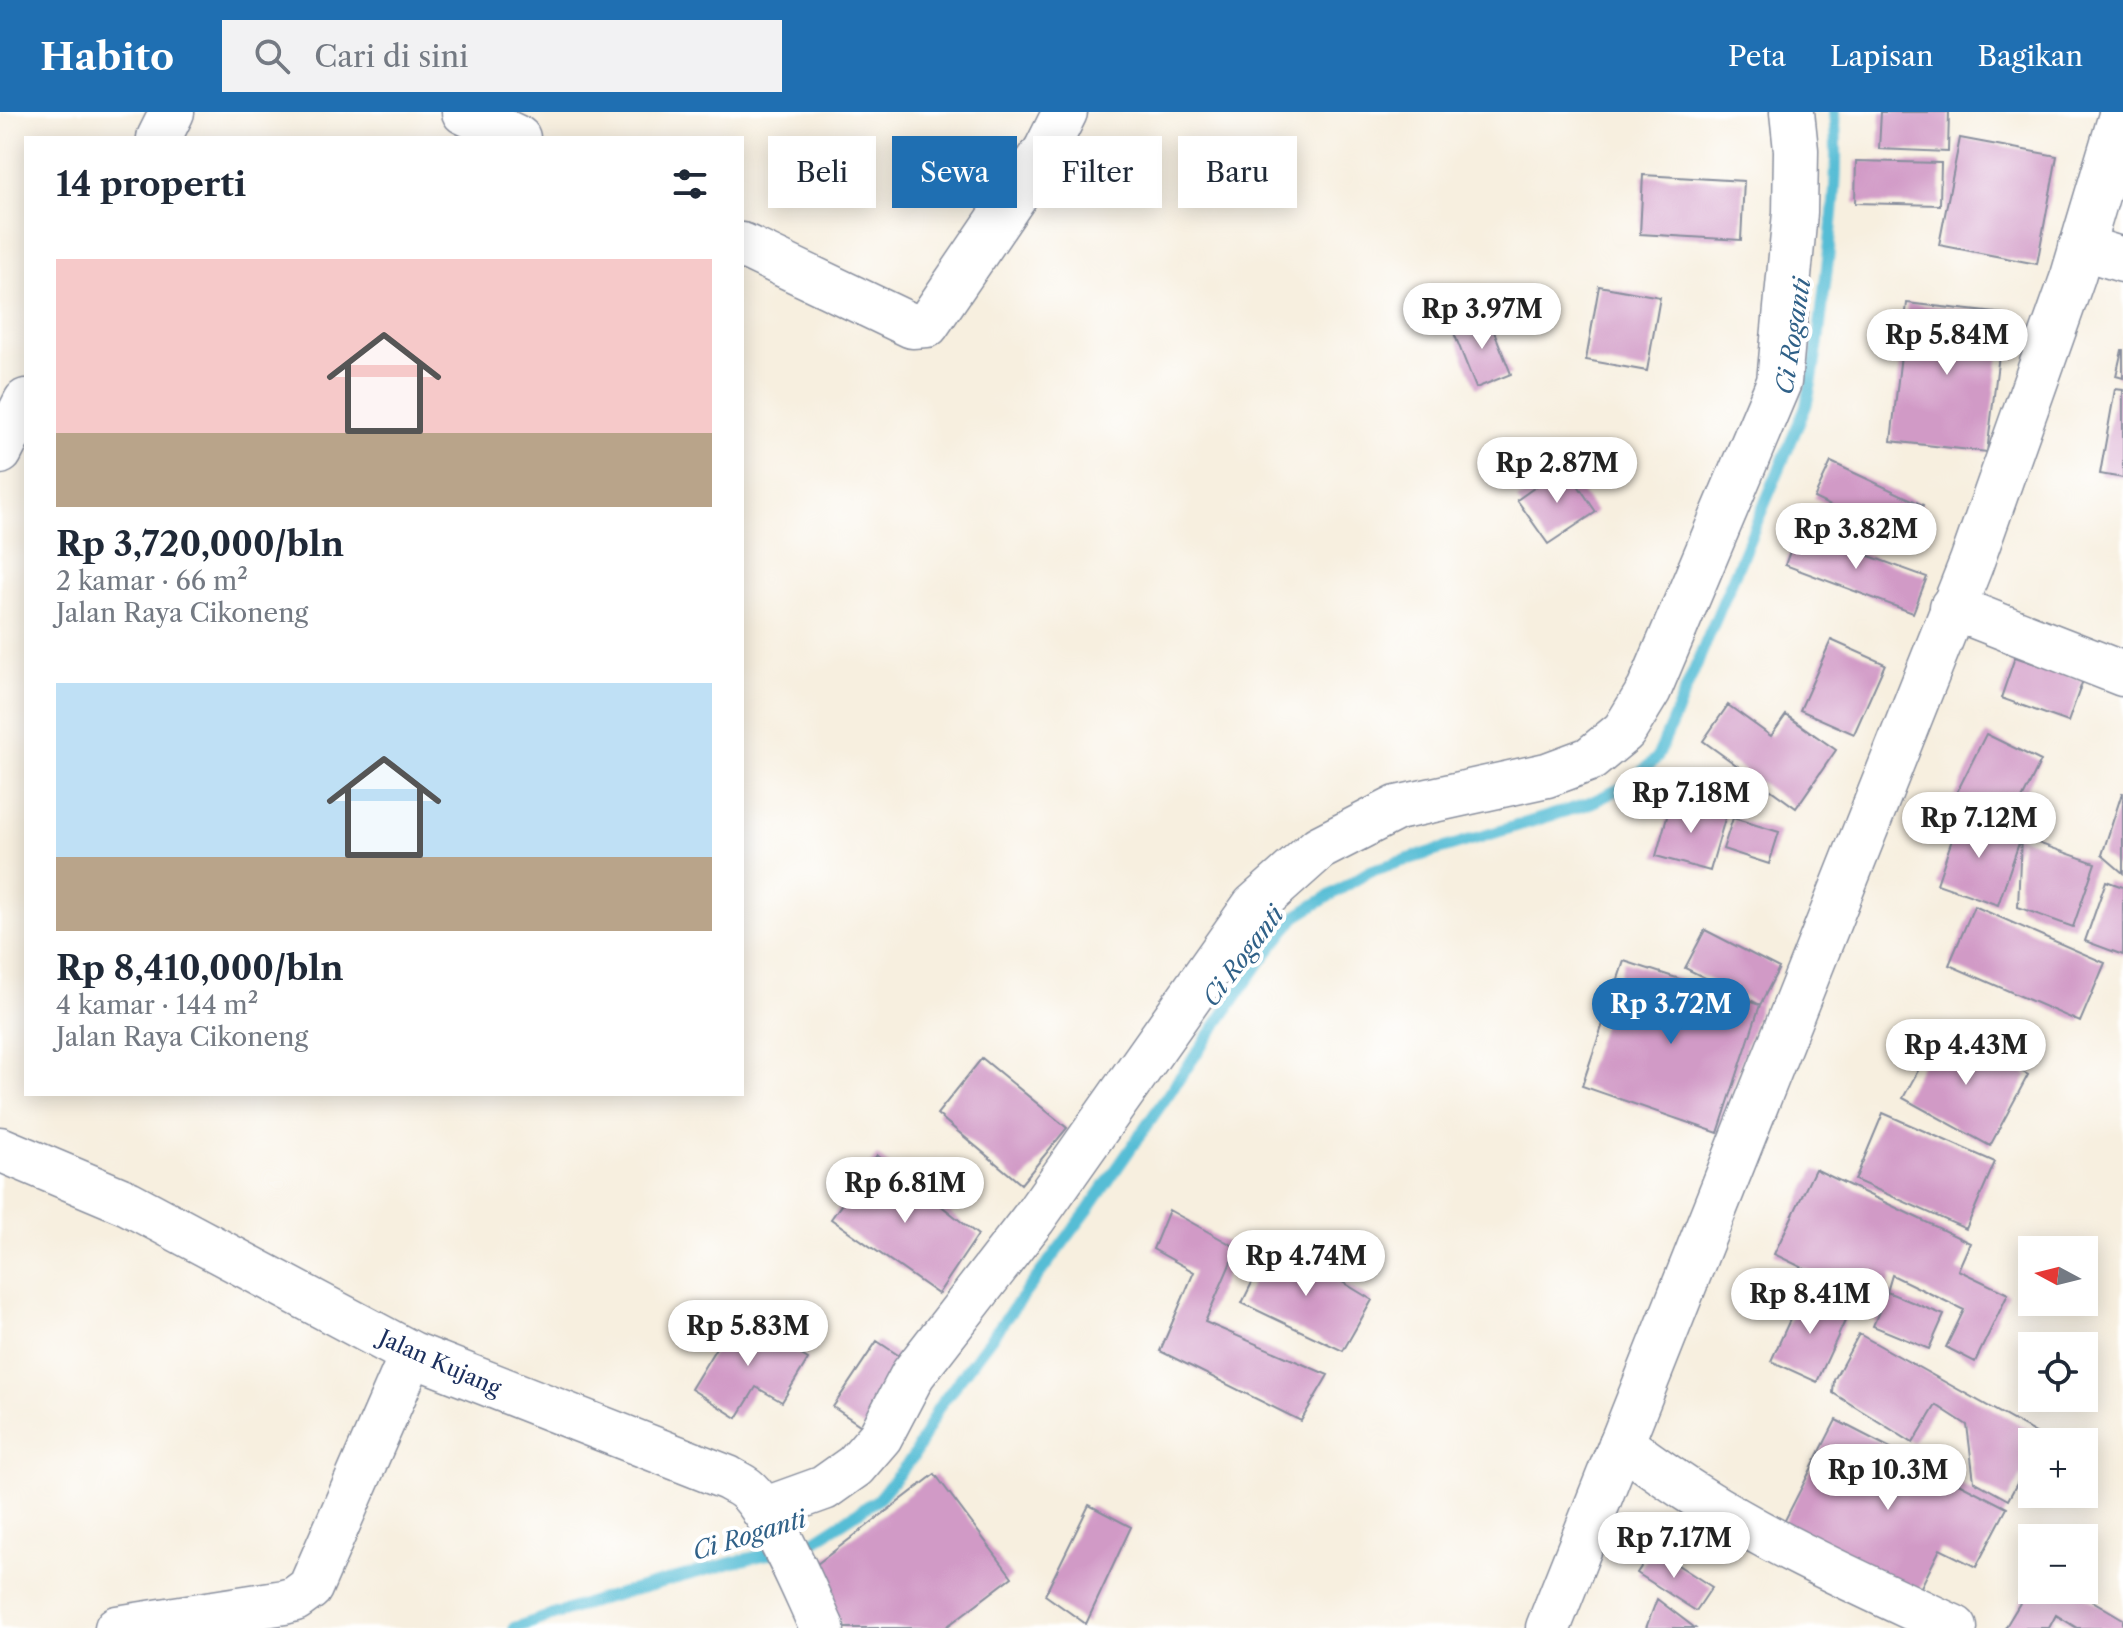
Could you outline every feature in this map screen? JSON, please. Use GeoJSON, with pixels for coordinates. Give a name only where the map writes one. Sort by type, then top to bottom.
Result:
{"type":"FeatureCollection","features":[{"type":"Feature","properties":{"kind":"main road"},"geometry":{"type":"LineString","coordinates":[[160,136],[172,112]]}},
{"type":"Feature","properties":{"kind":"main road"},"geometry":{"type":"LineString","coordinates":[[464,112],[514,136]]}},
{"type":"Feature","properties":{"kind":"main road"},"geometry":{"type":"LineString","coordinates":[[744,246],[912,326],[927,325],[1046,150],[1065,112]]}},
{"type":"Feature","properties":{"kind":"main road"},"geometry":{"type":"LineString","coordinates":[[763,1510],[824,1488],[855,1466],[880,1437],[913,1374],[1034,1218],[1254,906],[1265,896],[1319,848],[1397,808],[1547,775],[1590,759],[1624,731],[1649,690],[1779,382],[1795,213],[1796,150],[1792,112]]}},
{"type":"Feature","properties":{"kind":"main road"},"geometry":{"type":"LineString","coordinates":[[1548,1628],[1971,564],[2081,247],[2122,112]]}},
{"type":"Feature","properties":{"kind":"main road"},"geometry":{"type":"LineString","coordinates":[[2081,247],[2123,260]]}},
{"type":"Feature","properties":{"kind":"main road"},"geometry":{"type":"LineString","coordinates":[[0,452],[24,405]]}},
{"type":"Feature","properties":{"kind":"main road"},"geometry":{"type":"LineString","coordinates":[[1952,607],[2123,674]]}},
{"type":"Feature","properties":{"kind":"main road","name":"Jalan Kujang"},"geometry":{"type":"LineString","coordinates":[[0,1149],[128,1203],[412,1354],[728,1478],[747,1489],[763,1510],[791,1561],[822,1628]]}},
{"type":"Feature","properties":{"kind":"main road"},"geometry":{"type":"LineString","coordinates":[[117,1628],[284,1602],[305,1594],[412,1354]]}},
{"type":"Feature","properties":{"kind":"main road"},"geometry":{"type":"LineString","coordinates":[[1621,1444],[1698,1497],[1818,1564],[1955,1628]]}},
{"type":"Feature","properties":{"kind":"building"},"geometry":{"type":"Polygon","coordinates":[[[1881,112],[1949,112],[1948,152],[1879,149],[1881,112]]]}},
{"type":"Feature","properties":{"kind":"building"},"geometry":{"type":"Polygon","coordinates":[[[1960,138],[2057,156],[2037,264],[1939,245],[1960,138]]]}},
{"type":"Feature","properties":{"kind":"building"},"geometry":{"type":"Polygon","coordinates":[[[1856,161],[1941,163],[1940,205],[1855,203],[1856,161]]]}},
{"type":"Feature","properties":{"kind":"building"},"geometry":{"type":"Polygon","coordinates":[[[1643,175],[1744,181],[1741,240],[1640,234],[1643,175]]]}},
{"type":"Feature","properties":{"kind":"building"},"geometry":{"type":"Polygon","coordinates":[[[1599,286],[1660,297],[1647,371],[1586,360],[1599,286]]]}},
{"type":"Feature","properties":{"kind":"building"},"geometry":{"type":"Polygon","coordinates":[[[1907,303],[2004,314],[1987,452],[1891,441],[1907,303]]]}},
{"type":"Feature","properties":{"kind":"building"},"geometry":{"type":"Polygon","coordinates":[[[1487,314],[1511,374],[1476,388],[1452,328],[1487,314]]]}},
{"type":"Feature","properties":{"kind":"building"},"geometry":{"type":"Polygon","coordinates":[[[2123,350],[2123,378],[2116,376],[2123,350]]]}},
{"type":"Feature","properties":{"kind":"building"},"geometry":{"type":"Polygon","coordinates":[[[2115,389],[2123,390],[2123,478],[2100,474],[2115,389]]]}},
{"type":"Feature","properties":{"kind":"building"},"geometry":{"type":"Polygon","coordinates":[[[1831,462],[1923,505],[1906,542],[1814,498],[1831,462]]]}},
{"type":"Feature","properties":{"kind":"building"},"geometry":{"type":"Polygon","coordinates":[[[1565,466],[1596,512],[1548,544],[1517,500],[1565,466]]]}},
{"type":"Feature","properties":{"kind":"building"},"geometry":{"type":"Polygon","coordinates":[[[1798,530],[1927,577],[1913,613],[1785,565],[1798,530]]]}},
{"type":"Feature","properties":{"kind":"building"},"geometry":{"type":"Polygon","coordinates":[[[1831,640],[1885,664],[1854,734],[1800,710],[1831,640]]]}},
{"type":"Feature","properties":{"kind":"building"},"geometry":{"type":"Polygon","coordinates":[[[2015,657],[2083,680],[2068,722],[2001,698],[2015,657]]]}},
{"type":"Feature","properties":{"kind":"building"},"geometry":{"type":"Polygon","coordinates":[[[1728,705],[1771,736],[1786,715],[1836,750],[1796,808],[1703,741],[1728,705]]]}},
{"type":"Feature","properties":{"kind":"building"},"geometry":{"type":"Polygon","coordinates":[[[1986,734],[2041,761],[2010,824],[1955,796],[1986,734]]]}},
{"type":"Feature","properties":{"kind":"building"},"geometry":{"type":"Polygon","coordinates":[[[2123,793],[2123,873],[2102,855],[2123,793]]]}},
{"type":"Feature","properties":{"kind":"building"},"geometry":{"type":"Polygon","coordinates":[[[1672,799],[1726,815],[1710,871],[1656,856],[1672,799]]]}},
{"type":"Feature","properties":{"kind":"building"},"geometry":{"type":"Polygon","coordinates":[[[1960,816],[2021,837],[1998,905],[1937,884],[1960,816]]]}},
{"type":"Feature","properties":{"kind":"building"},"geometry":{"type":"Polygon","coordinates":[[[1733,818],[1779,832],[1769,864],[1723,849],[1733,818]]]}},
{"type":"Feature","properties":{"kind":"building"},"geometry":{"type":"Polygon","coordinates":[[[2021,837],[2095,863],[2073,927],[2018,907],[2021,837]]]}},
{"type":"Feature","properties":{"kind":"building"},"geometry":{"type":"Polygon","coordinates":[[[2106,881],[2123,887],[2123,955],[2085,941],[2106,881]]]}},
{"type":"Feature","properties":{"kind":"building"},"geometry":{"type":"Polygon","coordinates":[[[1974,906],[2105,963],[2080,1022],[1949,965],[1974,906]]]}},
{"type":"Feature","properties":{"kind":"building"},"geometry":{"type":"Polygon","coordinates":[[[1705,930],[1779,968],[1760,1005],[1685,968],[1705,930]]]}},
{"type":"Feature","properties":{"kind":"building"},"geometry":{"type":"Polygon","coordinates":[[[1624,961],[1760,1005],[1718,1133],[1582,1086],[1624,961]]]}},
{"type":"Feature","properties":{"kind":"building"},"geometry":{"type":"Polygon","coordinates":[[[1942,1027],[2028,1075],[1990,1146],[1903,1098],[1942,1027]]]}},
{"type":"Feature","properties":{"kind":"building"},"geometry":{"type":"Polygon","coordinates":[[[982,1058],[1067,1128],[1021,1184],[937,1114],[982,1058]]]}},
{"type":"Feature","properties":{"kind":"building"},"geometry":{"type":"Polygon","coordinates":[[[1883,1113],[1995,1162],[1966,1229],[1855,1180],[1883,1113]]]}},
{"type":"Feature","properties":{"kind":"building"},"geometry":{"type":"Polygon","coordinates":[[[877,1155],[978,1235],[938,1294],[831,1219],[877,1155]]]}},
{"type":"Feature","properties":{"kind":"building"},"geometry":{"type":"Polygon","coordinates":[[[1815,1169],[1970,1243],[1958,1270],[2008,1294],[1975,1362],[1946,1347],[1964,1310],[1892,1275],[1887,1292],[1878,1304],[1774,1254],[1815,1169]]]}},
{"type":"Feature","properties":{"kind":"building"},"geometry":{"type":"Polygon","coordinates":[[[1169,1210],[1237,1248],[1205,1322],[1328,1375],[1301,1421],[1160,1351],[1194,1272],[1153,1249],[1169,1210]]]}},
{"type":"Feature","properties":{"kind":"building"},"geometry":{"type":"Polygon","coordinates":[[[1273,1240],[1372,1300],[1343,1351],[1242,1303],[1273,1240]]]}},
{"type":"Feature","properties":{"kind":"building"},"geometry":{"type":"Polygon","coordinates":[[[1804,1289],[1850,1310],[1817,1382],[1771,1361],[1804,1289]]]}},
{"type":"Feature","properties":{"kind":"building"},"geometry":{"type":"Polygon","coordinates":[[[1887,1292],[1944,1315],[1929,1349],[1873,1326],[1887,1292]]]}},
{"type":"Feature","properties":{"kind":"building"},"geometry":{"type":"Polygon","coordinates":[[[736,1315],[808,1359],[782,1402],[756,1387],[737,1418],[691,1389],[736,1315]]]}},
{"type":"Feature","properties":{"kind":"building"},"geometry":{"type":"Polygon","coordinates":[[[1859,1334],[2027,1428],[2018,1428],[2018,1482],[2008,1500],[1974,1481],[1967,1425],[1936,1405],[1913,1443],[1833,1393],[1834,1380],[1859,1334]]]}},
{"type":"Feature","properties":{"kind":"building"},"geometry":{"type":"Polygon","coordinates":[[[877,1341],[916,1367],[872,1433],[833,1407],[877,1341]]]}},
{"type":"Feature","properties":{"kind":"building"},"geometry":{"type":"Polygon","coordinates":[[[1836,1420],[2007,1508],[1976,1567],[1940,1549],[1915,1599],[1780,1530],[1836,1420]]]}},
{"type":"Feature","properties":{"kind":"building"},"geometry":{"type":"Polygon","coordinates":[[[935,1474],[1012,1577],[945,1628],[844,1628],[804,1574],[935,1474]]]}},
{"type":"Feature","properties":{"kind":"building"},"geometry":{"type":"Polygon","coordinates":[[[1089,1505],[1131,1527],[1086,1624],[1045,1595],[1089,1505]]]}},
{"type":"Feature","properties":{"kind":"building"},"geometry":{"type":"Polygon","coordinates":[[[1653,1549],[1712,1587],[1696,1611],[1637,1573],[1653,1549]]]}},
{"type":"Feature","properties":{"kind":"building"},"geometry":{"type":"Polygon","coordinates":[[[1657,1599],[1695,1628],[1646,1628],[1657,1599]]]}},
{"type":"Feature","properties":{"kind":"building"},"geometry":{"type":"Polygon","coordinates":[[[2019,1604],[2098,1604],[2123,1619],[2121,1628],[2077,1628],[2056,1615],[2049,1628],[2005,1628],[2019,1604]]]}},
{"type":"Feature","properties":{"kind":"waterway","name":"Ci Roganti"},"geometry":{"type":"LineString","coordinates":[[514,1628],[601,1599],[809,1544],[877,1500],[913,1457],[938,1408],[1088,1210],[1260,962],[1295,917],[1370,871],[1588,804],[1626,786],[1657,758],[1806,406],[1833,219],[1836,177],[1834,112]]}}]}
